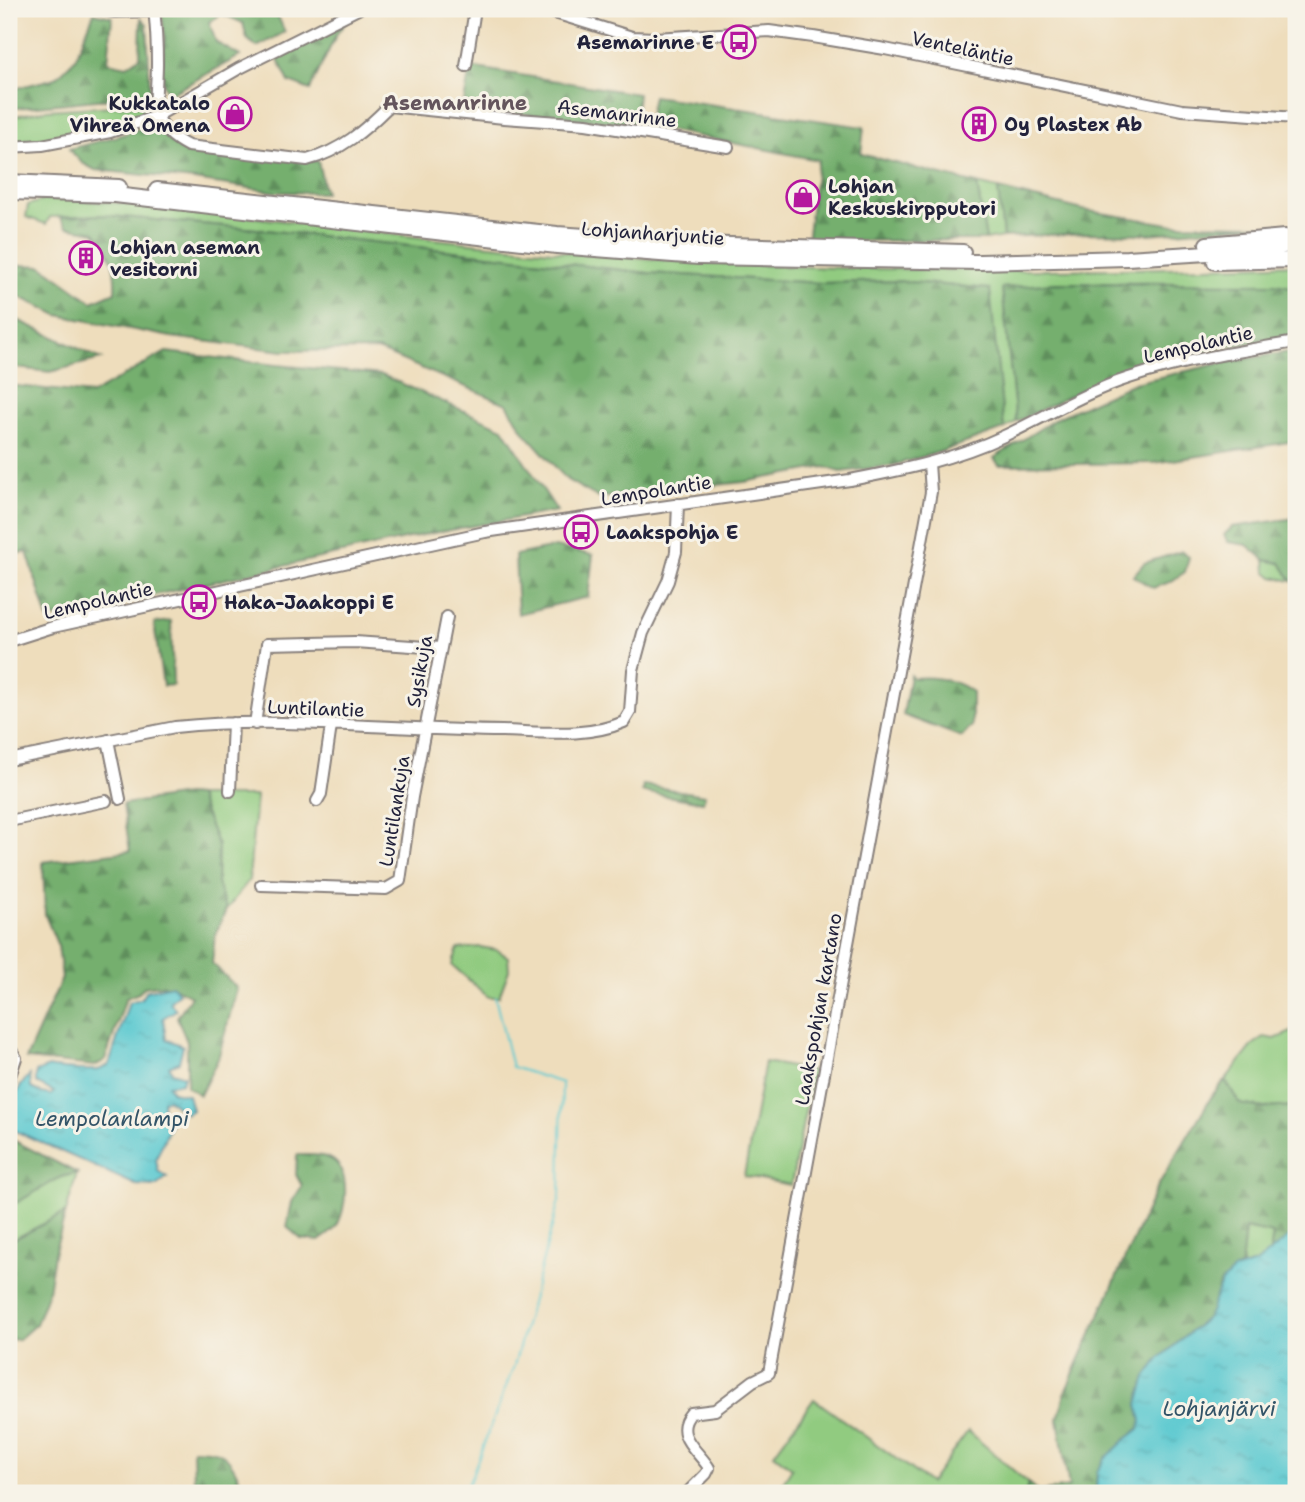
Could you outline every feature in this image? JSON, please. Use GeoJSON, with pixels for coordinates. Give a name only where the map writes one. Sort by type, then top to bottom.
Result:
{"type":"FeatureCollection","features":[{"type":"Feature","properties":{"kind":"highway","name":"Lohjanharjuntie"},"geometry":{"type":"LineString","coordinates":[[9,182],[54,182],[143,189],[557,234],[698,244],[980,253],[1173,246],[1296,235]]}},
{"type":"Feature","properties":{"kind":"highway","name":"Lohjanharjuntie"},"geometry":{"type":"LineString","coordinates":[[9,192],[115,195],[557,246],[699,257],[980,262],[1127,258],[1256,250],[1296,244]]}},
{"type":"Feature","properties":{"kind":"highway"},"geometry":{"type":"LineString","coordinates":[[1127,258],[1151,263],[1296,260]]}},
{"type":"Feature","properties":{"kind":"street"},"geometry":{"type":"LineString","coordinates":[[96,9],[115,12],[154,10],[157,63],[154,102],[157,116]]}},
{"type":"Feature","properties":{"kind":"street"},"geometry":{"type":"LineString","coordinates":[[9,147],[42,145],[110,132],[157,116],[249,64],[358,9]]}},
{"type":"Feature","properties":{"kind":"street"},"geometry":{"type":"LineString","coordinates":[[466,66],[475,9]]}},
{"type":"Feature","properties":{"kind":"street","name":"Venteläntie"},"geometry":{"type":"LineString","coordinates":[[541,9],[632,37],[769,31],[802,35],[885,49],[1182,110],[1296,118]]}},
{"type":"Feature","properties":{"kind":"street","name":"Asemanrinne"},"geometry":{"type":"LineString","coordinates":[[157,116],[173,138],[188,146],[307,160],[326,155],[350,142],[389,106],[586,124],[728,147]]}},
{"type":"Feature","properties":{"kind":"street","name":"Lempolantie"},"geometry":{"type":"LineString","coordinates":[[9,641],[53,627],[473,535],[850,481],[929,463],[1002,437],[1061,406],[1128,378],[1189,362],[1296,342]]}},
{"type":"Feature","properties":{"kind":"street","name":"Laakspohjan kartano"},"geometry":{"type":"LineString","coordinates":[[687,1493],[709,1468],[703,1457],[691,1447],[683,1431],[685,1420],[691,1413],[715,1410],[753,1381],[769,1373],[931,492],[929,463]]}},
{"type":"Feature","properties":{"kind":"street","name":"Luntilantie"},"geometry":{"type":"LineString","coordinates":[[9,760],[176,727],[233,723],[426,731],[571,733],[615,726],[624,722],[630,712],[633,670],[643,633],[667,581],[676,552],[678,504]]}},
{"type":"Feature","properties":{"kind":"street","name":"Sysikuja"},"geometry":{"type":"LineString","coordinates":[[426,731],[447,617]]}},
{"type":"Feature","properties":{"kind":"street"},"geometry":{"type":"LineString","coordinates":[[255,724],[267,644],[355,642],[440,648]]}},
{"type":"Feature","properties":{"kind":"street"},"geometry":{"type":"LineString","coordinates":[[230,791],[233,723]]}},
{"type":"Feature","properties":{"kind":"street"},"geometry":{"type":"LineString","coordinates":[[317,801],[321,794],[331,726]]}},
{"type":"Feature","properties":{"kind":"street","name":"Luntilankuja"},"geometry":{"type":"LineString","coordinates":[[261,885],[386,889],[400,881],[412,797],[426,731]]}},
{"type":"Feature","properties":{"kind":"street"},"geometry":{"type":"LineString","coordinates":[[108,740],[120,799]]}},
{"type":"Feature","properties":{"kind":"street"},"geometry":{"type":"LineString","coordinates":[[9,821],[106,801]]}},
{"type":"Feature","properties":{"kind":"street"},"geometry":{"type":"LineString","coordinates":[[9,1048],[16,1058],[9,1079]]}},
{"type":"Feature","properties":{"kind":"green space"},"geometry":{"type":"Polygon","coordinates":[[[161,9],[272,9],[285,32],[257,47],[247,39],[243,23],[222,14],[209,22],[216,42],[240,56],[168,95],[161,78],[165,37],[161,9]]]}},
{"type":"Feature","properties":{"kind":"green space"},"geometry":{"type":"Polygon","coordinates":[[[94,13],[112,17],[108,62],[127,66],[140,57],[141,18],[147,24],[150,92],[143,100],[97,100],[9,109],[9,90],[56,78],[75,59],[94,13]]]}},
{"type":"Feature","properties":{"kind":"green space"},"geometry":{"type":"Polygon","coordinates":[[[348,19],[336,35],[310,90],[289,82],[276,55],[348,19]]]}},
{"type":"Feature","properties":{"kind":"green space"},"geometry":{"type":"Polygon","coordinates":[[[470,67],[638,94],[634,125],[463,108],[470,67]]]}},
{"type":"Feature","properties":{"kind":"green space"},"geometry":{"type":"Polygon","coordinates":[[[653,96],[864,127],[861,154],[977,184],[986,240],[807,241],[818,160],[647,126],[653,96]]]}},
{"type":"Feature","properties":{"kind":"green space"},"geometry":{"type":"Polygon","coordinates":[[[130,105],[148,107],[150,112],[81,134],[9,142],[9,117],[46,110],[130,105]]]}},
{"type":"Feature","properties":{"kind":"green space"},"geometry":{"type":"Polygon","coordinates":[[[146,126],[184,152],[318,161],[325,193],[276,192],[95,170],[82,163],[69,149],[146,126]]]}},
{"type":"Feature","properties":{"kind":"green space"},"geometry":{"type":"Polygon","coordinates":[[[977,184],[998,189],[1003,237],[986,240],[977,184]]]}},
{"type":"Feature","properties":{"kind":"green space"},"geometry":{"type":"Polygon","coordinates":[[[998,189],[1083,210],[1169,224],[1260,225],[1148,234],[1089,233],[1003,237],[998,189]]]}},
{"type":"Feature","properties":{"kind":"green space"},"geometry":{"type":"Polygon","coordinates":[[[47,199],[158,206],[432,239],[674,261],[940,270],[1296,264],[1296,288],[1136,283],[1002,288],[1016,422],[1004,429],[989,289],[899,281],[822,283],[649,273],[257,229],[101,215],[50,217],[46,224],[26,217],[28,205],[47,199]]]}},
{"type":"Feature","properties":{"kind":"green space"},"geometry":{"type":"Polygon","coordinates":[[[101,215],[257,229],[649,273],[822,283],[899,281],[990,289],[1004,429],[890,466],[840,472],[825,467],[744,482],[599,498],[567,480],[525,433],[507,404],[378,350],[283,351],[171,337],[58,315],[9,292],[9,258],[18,265],[42,266],[92,302],[115,292],[112,260],[101,240],[95,232],[67,227],[60,217],[101,215]]]}},
{"type":"Feature","properties":{"kind":"green space"},"geometry":{"type":"Polygon","coordinates":[[[1054,283],[1276,284],[1296,288],[1296,336],[1223,347],[1108,377],[1016,422],[1002,288],[1054,283]]]}},
{"type":"Feature","properties":{"kind":"green space"},"geometry":{"type":"Polygon","coordinates":[[[9,316],[101,359],[50,372],[9,367],[9,316]]]}},
{"type":"Feature","properties":{"kind":"green space"},"geometry":{"type":"Polygon","coordinates":[[[1296,351],[1296,441],[1154,463],[999,465],[994,458],[1057,418],[1134,383],[1226,362],[1296,351]]]}},
{"type":"Feature","properties":{"kind":"green space"},"geometry":{"type":"Polygon","coordinates":[[[166,352],[382,375],[503,428],[557,511],[422,535],[48,619],[27,552],[9,555],[9,385],[92,394],[166,352]]]}},
{"type":"Feature","properties":{"kind":"green space"},"geometry":{"type":"Polygon","coordinates":[[[1296,518],[1296,582],[1292,581],[1281,563],[1265,560],[1247,545],[1228,542],[1224,535],[1232,527],[1296,518]]]}},
{"type":"Feature","properties":{"kind":"green space"},"geometry":{"type":"Polygon","coordinates":[[[555,547],[593,555],[588,597],[518,614],[515,555],[555,547]]]}},
{"type":"Feature","properties":{"kind":"green space"},"geometry":{"type":"Polygon","coordinates":[[[1182,551],[1189,557],[1185,572],[1170,582],[1153,588],[1133,576],[1144,563],[1182,551]]]}},
{"type":"Feature","properties":{"kind":"green space"},"geometry":{"type":"Polygon","coordinates":[[[1265,560],[1281,563],[1292,581],[1273,577],[1266,571],[1265,560]]]}},
{"type":"Feature","properties":{"kind":"green space"},"geometry":{"type":"Polygon","coordinates":[[[171,621],[173,685],[163,686],[154,623],[171,621]]]}},
{"type":"Feature","properties":{"kind":"green space"},"geometry":{"type":"Polygon","coordinates":[[[910,675],[913,678],[951,681],[972,692],[972,726],[962,737],[903,715],[910,675]]]}},
{"type":"Feature","properties":{"kind":"green space"},"geometry":{"type":"Polygon","coordinates":[[[643,785],[705,795],[703,802],[642,792],[643,785]]]}},
{"type":"Feature","properties":{"kind":"green space"},"geometry":{"type":"Polygon","coordinates":[[[186,795],[198,796],[218,846],[217,883],[226,910],[215,935],[212,963],[237,988],[218,1059],[200,1095],[187,1087],[187,1042],[177,1017],[191,996],[169,986],[144,987],[139,993],[126,998],[105,1060],[95,1066],[26,1059],[62,978],[58,946],[45,915],[43,862],[130,851],[123,804],[186,795]]]}},
{"type":"Feature","properties":{"kind":"green space"},"geometry":{"type":"Polygon","coordinates":[[[198,796],[256,796],[249,880],[226,910],[217,883],[218,846],[198,796]]]}},
{"type":"Feature","properties":{"kind":"green space"},"geometry":{"type":"Polygon","coordinates":[[[480,947],[497,950],[508,957],[509,970],[499,997],[488,997],[452,965],[458,949],[480,947]]]}},
{"type":"Feature","properties":{"kind":"green space"},"geometry":{"type":"Polygon","coordinates":[[[1296,1030],[1296,1106],[1264,1108],[1240,1104],[1225,1080],[1254,1044],[1264,1037],[1275,1039],[1296,1030]]]}},
{"type":"Feature","properties":{"kind":"green space"},"geometry":{"type":"Polygon","coordinates":[[[765,1062],[813,1071],[791,1185],[744,1176],[765,1062]]]}},
{"type":"Feature","properties":{"kind":"green space"},"geometry":{"type":"Polygon","coordinates":[[[1225,1080],[1240,1104],[1264,1108],[1296,1106],[1296,1231],[1270,1253],[1273,1234],[1245,1228],[1241,1267],[1234,1270],[1208,1317],[1160,1358],[1146,1377],[1138,1404],[1142,1421],[1139,1429],[1126,1439],[1097,1472],[1096,1493],[1026,1493],[1028,1483],[1039,1492],[1069,1487],[1058,1419],[1066,1390],[1156,1189],[1213,1094],[1225,1080]]]}},
{"type":"Feature","properties":{"kind":"green space"},"geometry":{"type":"Polygon","coordinates":[[[9,1138],[77,1173],[61,1177],[9,1207],[9,1138]]]}},
{"type":"Feature","properties":{"kind":"green space"},"geometry":{"type":"Polygon","coordinates":[[[297,1155],[331,1159],[342,1172],[345,1201],[340,1220],[335,1229],[319,1241],[301,1239],[287,1227],[292,1202],[302,1186],[296,1175],[297,1155]]]}},
{"type":"Feature","properties":{"kind":"green space"},"geometry":{"type":"Polygon","coordinates":[[[77,1173],[66,1212],[9,1242],[9,1207],[61,1177],[77,1173]]]}},
{"type":"Feature","properties":{"kind":"green space"},"geometry":{"type":"Polygon","coordinates":[[[66,1212],[54,1254],[48,1292],[36,1324],[19,1339],[9,1340],[9,1242],[66,1212]]]}},
{"type":"Feature","properties":{"kind":"green space"},"geometry":{"type":"Polygon","coordinates":[[[1245,1228],[1274,1234],[1270,1253],[1256,1263],[1241,1267],[1245,1228]]]}},
{"type":"Feature","properties":{"kind":"green space"},"geometry":{"type":"Polygon","coordinates":[[[814,1399],[930,1483],[968,1431],[1028,1483],[1026,1493],[776,1493],[792,1468],[774,1454],[814,1399]]]}},
{"type":"Feature","properties":{"kind":"green space"},"geometry":{"type":"Polygon","coordinates":[[[193,1449],[213,1451],[226,1457],[243,1486],[240,1493],[200,1493],[194,1480],[193,1449]]]}},
{"type":"Feature","properties":{"kind":"water","name":"Lempolanlampi"},"geometry":{"type":"Polygon","coordinates":[[[172,985],[179,993],[170,1002],[176,1010],[163,1018],[166,1039],[183,1046],[179,1062],[169,1066],[172,1072],[184,1076],[182,1083],[168,1085],[172,1092],[188,1095],[192,1110],[186,1114],[168,1099],[163,1101],[163,1119],[171,1123],[156,1159],[158,1171],[167,1177],[156,1186],[136,1185],[9,1128],[14,1099],[30,1075],[31,1088],[51,1095],[54,1092],[36,1083],[36,1072],[49,1067],[98,1070],[109,1065],[129,1002],[141,999],[146,991],[172,985]]]}},
{"type":"Feature","properties":{"kind":"water","name":"Lohjanjärvi"},"geometry":{"type":"Polygon","coordinates":[[[1296,1231],[1296,1493],[1096,1493],[1097,1472],[1105,1459],[1139,1429],[1142,1421],[1138,1404],[1146,1377],[1160,1358],[1208,1317],[1221,1283],[1234,1270],[1256,1263],[1296,1231]]]}},
{"type":"Feature","properties":{"kind":"waterway"},"geometry":{"type":"LineString","coordinates":[[465,1493],[514,1366],[560,1197],[562,1083],[512,1067],[495,997]]}},
{"type":"Feature","properties":{"kind":"place","name":"Asemarinne E"},"geometry":{"type":"Point","coordinates":[739,42]}},
{"type":"Feature","properties":{"kind":"place","name":"Kukkatalo Vihreä Omena"},"geometry":{"type":"Point","coordinates":[235,114]}},
{"type":"Feature","properties":{"kind":"place","name":"Oy Plastex Ab"},"geometry":{"type":"Point","coordinates":[979,124]}},
{"type":"Feature","properties":{"kind":"place","name":"Lohjan Keskuskirpputori"},"geometry":{"type":"Point","coordinates":[803,197]}},
{"type":"Feature","properties":{"kind":"place","name":"Lohjan aseman vesitorni"},"geometry":{"type":"Point","coordinates":[86,258]}},
{"type":"Feature","properties":{"kind":"place","name":"Laakspohja E"},"geometry":{"type":"Point","coordinates":[581,532]}},
{"type":"Feature","properties":{"kind":"place","name":"Haka-Jaakoppi E"},"geometry":{"type":"Point","coordinates":[199,602]}},
{"type":"Feature","properties":{"kind":"district","name":"Asemanrinne"},"geometry":{"type":"Point","coordinates":[455,103]}}]}
